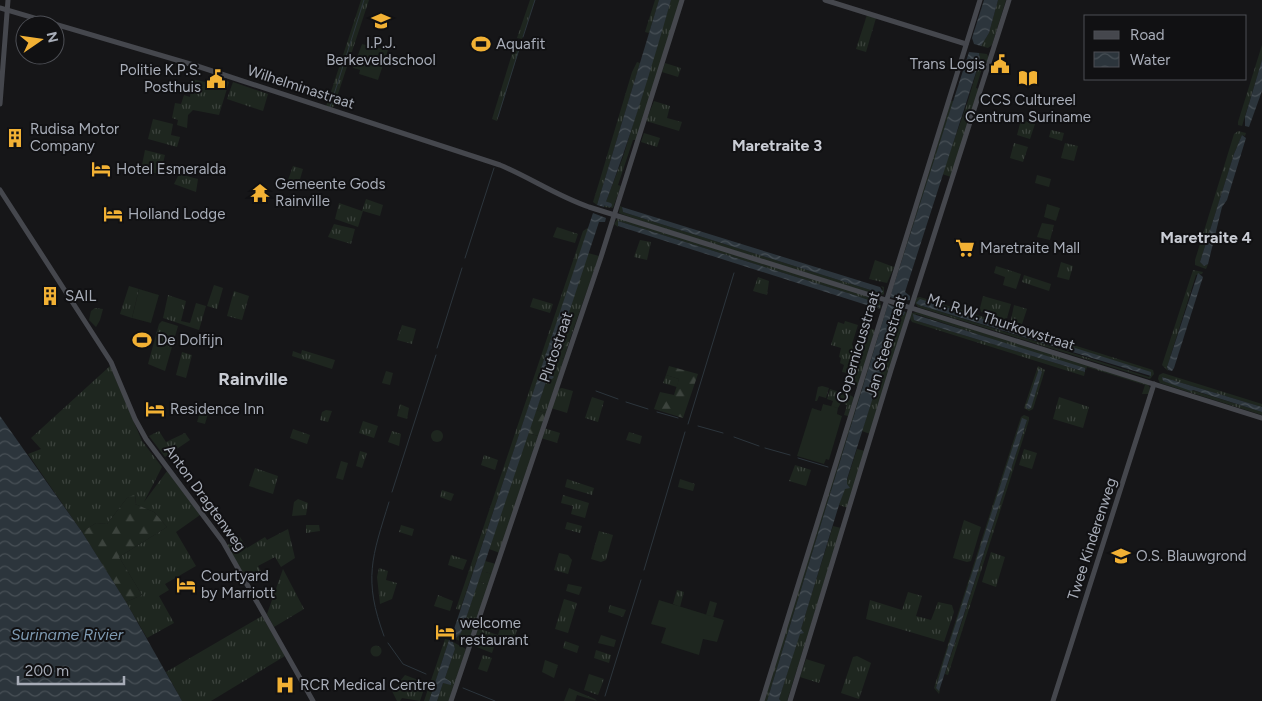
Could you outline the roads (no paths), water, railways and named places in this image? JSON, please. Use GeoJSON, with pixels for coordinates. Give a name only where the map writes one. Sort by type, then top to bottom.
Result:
{"type":"FeatureCollection","features":[{"type":"Feature","properties":{"kind":"street"},"geometry":{"type":"LineString","coordinates":[[0,104],[8,0]]}},
{"type":"Feature","properties":{"kind":"street","name":"Plutostraat"},"geometry":{"type":"LineString","coordinates":[[451,701],[682,0]]}},
{"type":"Feature","properties":{"kind":"street"},"geometry":{"type":"LineString","coordinates":[[825,0],[966,44]]}},
{"type":"Feature","properties":{"kind":"street","name":"Copernicusstraat"},"geometry":{"type":"LineString","coordinates":[[762,701],[980,0]]}},
{"type":"Feature","properties":{"kind":"street","name":"Jan Steenstraat"},"geometry":{"type":"LineString","coordinates":[[790,701],[911,307],[1009,0]]}},
{"type":"Feature","properties":{"kind":"street","name":"Wilhelminastraat"},"geometry":{"type":"LineString","coordinates":[[0,8],[205,69],[500,165],[525,175],[570,200],[591,208]]}},
{"type":"Feature","properties":{"kind":"street","name":"Anton Dragtenweg"},"geometry":{"type":"LineString","coordinates":[[0,190],[112,362],[135,419],[146,438],[223,542],[313,701]]}},
{"type":"Feature","properties":{"kind":"street","name":"Mr. R.W. Thurkowstraat"},"geometry":{"type":"LineString","coordinates":[[591,208],[612,213],[1262,418]]}},
{"type":"Feature","properties":{"kind":"street","name":"Twee Kinderenweg"},"geometry":{"type":"LineString","coordinates":[[1053,701],[1154,384]]}},
{"type":"Feature","properties":{"kind":"water"},"geometry":{"type":"Polygon","coordinates":[[[659,0],[671,0],[640,104],[604,207],[597,205],[659,0]]]}},
{"type":"Feature","properties":{"kind":"water"},"geometry":{"type":"Polygon","coordinates":[[[984,0],[998,0],[989,33],[981,46],[974,44],[972,38],[984,0]]]}},
{"type":"Feature","properties":{"kind":"water"},"geometry":{"type":"Polygon","coordinates":[[[969,52],[979,53],[980,60],[905,292],[910,296],[910,300],[902,301],[890,297],[969,52]]]}},
{"type":"Feature","properties":{"kind":"water"},"geometry":{"type":"Polygon","coordinates":[[[1262,60],[1262,91],[1249,127],[1245,126],[1245,117],[1262,60]]]}},
{"type":"Feature","properties":{"kind":"water"},"geometry":{"type":"Polygon","coordinates":[[[1242,135],[1246,138],[1227,200],[1222,207],[1208,264],[1204,266],[1200,262],[1234,154],[1242,135]]]}},
{"type":"Feature","properties":{"kind":"water"},"geometry":{"type":"Polygon","coordinates":[[[622,207],[880,287],[883,292],[880,293],[623,212],[622,207]]]}},
{"type":"Feature","properties":{"kind":"water"},"geometry":{"type":"Polygon","coordinates":[[[593,213],[606,218],[605,222],[599,222],[549,373],[554,377],[547,379],[461,633],[455,639],[451,638],[593,213]]]}},
{"type":"Feature","properties":{"kind":"water"},"geometry":{"type":"Polygon","coordinates":[[[618,221],[854,295],[877,303],[879,307],[876,308],[618,226],[618,221]]]}},
{"type":"Feature","properties":{"kind":"water"},"geometry":{"type":"Polygon","coordinates":[[[1198,273],[1203,277],[1174,368],[1172,371],[1168,370],[1167,367],[1198,273]]]}},
{"type":"Feature","properties":{"kind":"water"},"geometry":{"type":"Polygon","coordinates":[[[920,299],[1151,372],[1151,376],[919,305],[916,303],[920,299]]]}},
{"type":"Feature","properties":{"kind":"water"},"geometry":{"type":"Polygon","coordinates":[[[888,304],[905,312],[904,315],[898,316],[898,325],[896,325],[847,479],[847,484],[850,488],[845,489],[839,505],[801,629],[804,633],[800,634],[779,699],[781,701],[767,701],[888,304]]]}},
{"type":"Feature","properties":{"kind":"water"},"geometry":{"type":"Polygon","coordinates":[[[913,314],[1085,368],[1085,372],[914,320],[913,314]]]}},
{"type":"Feature","properties":{"kind":"water"},"geometry":{"type":"Polygon","coordinates":[[[1039,369],[1042,372],[1031,408],[1028,409],[1026,407],[1039,369]]]}},
{"type":"Feature","properties":{"kind":"water"},"geometry":{"type":"Polygon","coordinates":[[[1162,377],[1262,407],[1262,412],[1193,390],[1191,391],[1163,381],[1162,377]]]}},
{"type":"Feature","properties":{"kind":"water","name":"Suriname Rivier"},"geometry":{"type":"Polygon","coordinates":[[[0,416],[82,532],[126,602],[182,701],[0,701],[0,416]]]}},
{"type":"Feature","properties":{"kind":"water"},"geometry":{"type":"Polygon","coordinates":[[[1022,418],[1027,420],[939,691],[936,688],[944,660],[1022,418]]]}},
{"type":"Feature","properties":{"kind":"water"},"geometry":{"type":"Polygon","coordinates":[[[449,640],[453,642],[455,649],[445,678],[451,682],[451,685],[443,683],[437,701],[429,701],[449,640]]]}},
{"type":"Feature","properties":{"kind":"waterway"},"geometry":{"type":"LineString","coordinates":[[330,107],[364,0]]}},
{"type":"Feature","properties":{"kind":"waterway"},"geometry":{"type":"LineString","coordinates":[[523,37],[535,0]]}},
{"type":"Feature","properties":{"kind":"waterway"},"geometry":{"type":"LineString","coordinates":[[498,117],[520,46]]}},
{"type":"Feature","properties":{"kind":"waterway"},"geometry":{"type":"LineString","coordinates":[[465,258],[494,168]]}},
{"type":"Feature","properties":{"kind":"waterway"},"geometry":{"type":"LineString","coordinates":[[601,202],[610,205]]}},
{"type":"Feature","properties":{"kind":"waterway"},"geometry":{"type":"LineString","coordinates":[[437,348],[462,268]]}},
{"type":"Feature","properties":{"kind":"waterway"},"geometry":{"type":"LineString","coordinates":[[688,424],[734,273]]}},
{"type":"Feature","properties":{"kind":"waterway"},"geometry":{"type":"LineString","coordinates":[[392,492],[436,355]]}},
{"type":"Feature","properties":{"kind":"waterway"},"geometry":{"type":"LineString","coordinates":[[596,391],[618,399]]}},
{"type":"Feature","properties":{"kind":"waterway"},"geometry":{"type":"LineString","coordinates":[[626,402],[648,409]]}},
{"type":"Feature","properties":{"kind":"waterway"},"geometry":{"type":"LineString","coordinates":[[657,412],[678,418]]}},
{"type":"Feature","properties":{"kind":"waterway"},"geometry":{"type":"LineString","coordinates":[[698,426],[723,433]]}},
{"type":"Feature","properties":{"kind":"waterway"},"geometry":{"type":"LineString","coordinates":[[644,570],[685,432]]}},
{"type":"Feature","properties":{"kind":"waterway"},"geometry":{"type":"LineString","coordinates":[[734,437],[759,446]]}},
{"type":"Feature","properties":{"kind":"waterway"},"geometry":{"type":"LineString","coordinates":[[765,448],[790,455]]}},
{"type":"Feature","properties":{"kind":"waterway"},"geometry":{"type":"LineString","coordinates":[[798,458],[828,467]]}},
{"type":"Feature","properties":{"kind":"waterway"},"geometry":{"type":"LineString","coordinates":[[384,636],[377,616],[372,583],[372,568],[378,538],[389,502]]}},
{"type":"Feature","properties":{"kind":"waterway"},"geometry":{"type":"LineString","coordinates":[[605,696],[641,580]]}},
{"type":"Feature","properties":{"kind":"waterway"},"geometry":{"type":"LineString","coordinates":[[388,643],[403,664],[426,674]]}},
{"type":"Feature","properties":{"kind":"waterway"},"geometry":{"type":"LineString","coordinates":[[463,688],[495,701]]}},
{"type":"Feature","properties":{"kind":"place","name":"I.P.J. Berkeveldschool"},"geometry":{"type":"Point","coordinates":[381,21]}},
{"type":"Feature","properties":{"kind":"place","name":"Aquafit"},"geometry":{"type":"Point","coordinates":[481,44]}},
{"type":"Feature","properties":{"kind":"place","name":"Trans Logis"},"geometry":{"type":"Point","coordinates":[1000,64]}},
{"type":"Feature","properties":{"kind":"place","name":"CCS Cultureel Centrum Suriname"},"geometry":{"type":"Point","coordinates":[1028,78]}},
{"type":"Feature","properties":{"kind":"place","name":"Politie K.P.S. Posthuis"},"geometry":{"type":"Point","coordinates":[216,79]}},
{"type":"Feature","properties":{"kind":"place","name":"Rudisa Motor Company"},"geometry":{"type":"Point","coordinates":[15,138]}},
{"type":"Feature","properties":{"kind":"place","name":"Hotel Esmeralda"},"geometry":{"type":"Point","coordinates":[101,169]}},
{"type":"Feature","properties":{"kind":"place","name":"Gemeente Gods Rainville"},"geometry":{"type":"Point","coordinates":[260,193]}},
{"type":"Feature","properties":{"kind":"place","name":"Holland Lodge"},"geometry":{"type":"Point","coordinates":[113,214]}},
{"type":"Feature","properties":{"kind":"place","name":"Maretraite Mall"},"geometry":{"type":"Point","coordinates":[965,248]}},
{"type":"Feature","properties":{"kind":"place","name":"SAIL"},"geometry":{"type":"Point","coordinates":[50,296]}},
{"type":"Feature","properties":{"kind":"place","name":"De Dolfijn"},"geometry":{"type":"Point","coordinates":[142,340]}},
{"type":"Feature","properties":{"kind":"place","name":"Residence Inn"},"geometry":{"type":"Point","coordinates":[155,409]}},
{"type":"Feature","properties":{"kind":"place","name":"O.S. Blauwgrond"},"geometry":{"type":"Point","coordinates":[1121,556]}},
{"type":"Feature","properties":{"kind":"place","name":"Courtyard by Marriott"},"geometry":{"type":"Point","coordinates":[186,585]}},
{"type":"Feature","properties":{"kind":"place","name":"welcome restaurant"},"geometry":{"type":"Point","coordinates":[445,632]}},
{"type":"Feature","properties":{"kind":"place","name":"RCR Medical Centre"},"geometry":{"type":"Point","coordinates":[285,685]}},
{"type":"Feature","properties":{"kind":"district","name":"Maretraite 3"},"geometry":{"type":"Point","coordinates":[777,145]}},
{"type":"Feature","properties":{"kind":"district","name":"Maretraite 4"},"geometry":{"type":"Point","coordinates":[1206,237]}},
{"type":"Feature","properties":{"kind":"district","name":"Rainville"},"geometry":{"type":"Point","coordinates":[253,379]}}]}
